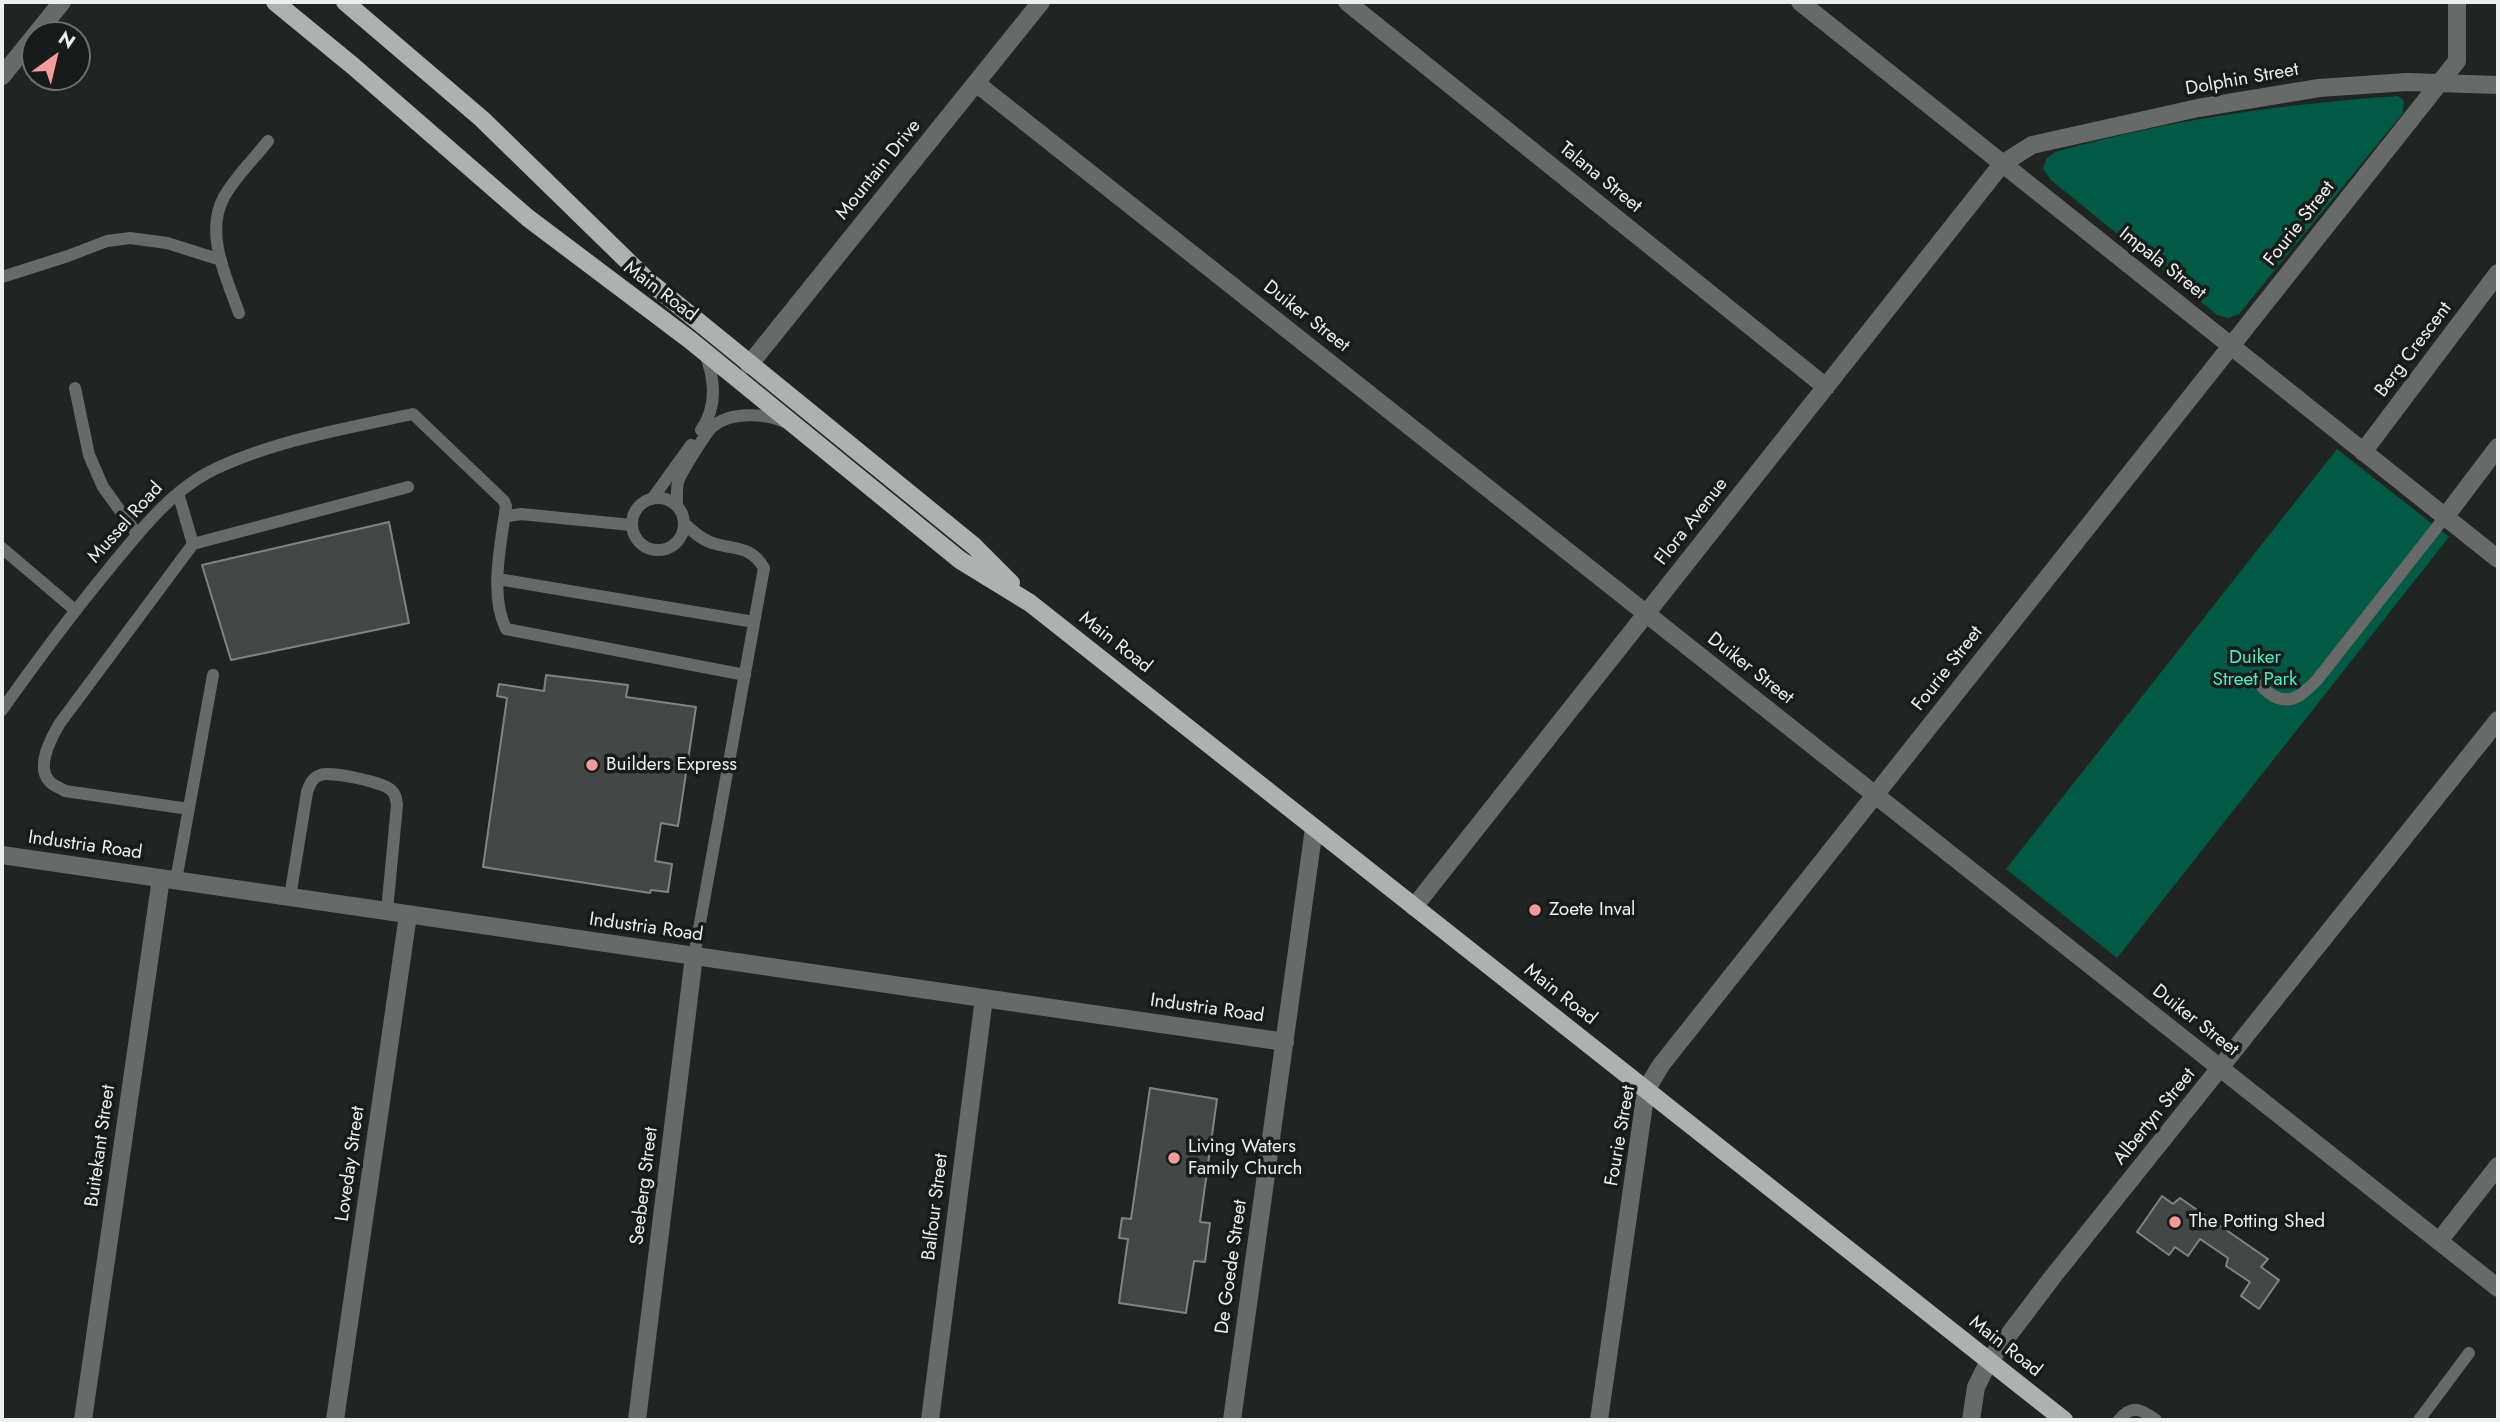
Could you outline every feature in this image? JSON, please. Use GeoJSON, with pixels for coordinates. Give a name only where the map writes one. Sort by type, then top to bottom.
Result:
{"type":"FeatureCollection","features":[{"type":"Feature","properties":{"kind":"main road","name":"Main Road"},"geometry":{"type":"LineString","coordinates":[[275,2],[528,218],[704,351],[960,560],[1030,603],[2064,1420]]}},
{"type":"Feature","properties":{"kind":"main road","name":"Main Road"},"geometry":{"type":"LineString","coordinates":[[345,2],[475,113],[636,271],[974,546],[1030,603]]}},
{"type":"Feature","properties":{"kind":"street"},"geometry":{"type":"LineString","coordinates":[[3,71],[62,2]]}},
{"type":"Feature","properties":{"kind":"street","name":"Mountain Drive"},"geometry":{"type":"LineString","coordinates":[[749,365],[1041,2]]}},
{"type":"Feature","properties":{"kind":"street","name":"Talana Street"},"geometry":{"type":"LineString","coordinates":[[1347,2],[1826,387]]}},
{"type":"Feature","properties":{"kind":"street","name":"Impala Street"},"geometry":{"type":"LineString","coordinates":[[1800,2],[2498,559]]}},
{"type":"Feature","properties":{"kind":"street","name":"Fourie Street"},"geometry":{"type":"LineString","coordinates":[[1599,1420],[1646,1090],[1661,1065],[2457,61],[2457,2]]}},
{"type":"Feature","properties":{"kind":"street","name":"Dolphin Street"},"geometry":{"type":"LineString","coordinates":[[2002,164],[2032,145],[2198,108],[2319,88],[2407,82],[2498,85]]}},
{"type":"Feature","properties":{"kind":"street","name":"Duiker Street"},"geometry":{"type":"LineString","coordinates":[[976,83],[2498,1289]]}},
{"type":"Feature","properties":{"kind":"street","name":"Flora Avenue"},"geometry":{"type":"LineString","coordinates":[[1414,906],[2002,164]]}},
{"type":"Feature","properties":{"kind":"street","name":"Berg Crescent"},"geometry":{"type":"LineString","coordinates":[[2363,452],[2498,273]]}},
{"type":"Feature","properties":{"kind":"street"},"geometry":{"type":"LineString","coordinates":[[2445,517],[2498,447]]}},
{"type":"Feature","properties":{"kind":"street","name":"Albertyn Street"},"geometry":{"type":"LineString","coordinates":[[1971,1420],[1976,1387],[1989,1361],[2051,1279],[2498,720]]}},
{"type":"Feature","properties":{"kind":"street","name":"De Goede Street"},"geometry":{"type":"LineString","coordinates":[[1232,1420],[1314,828]]}},
{"type":"Feature","properties":{"kind":"street","name":"Industria Road"},"geometry":{"type":"LineString","coordinates":[[2,855],[1285,1042]]}},
{"type":"Feature","properties":{"kind":"street","name":"Buitekant Street"},"geometry":{"type":"LineString","coordinates":[[83,1420],[168,879]]}},
{"type":"Feature","properties":{"kind":"street","name":"Loveday Street"},"geometry":{"type":"LineString","coordinates":[[335,1420],[408,915]]}},
{"type":"Feature","properties":{"kind":"street","name":"Seeberg Street"},"geometry":{"type":"LineString","coordinates":[[637,1420],[694,956]]}},
{"type":"Feature","properties":{"kind":"street","name":"Balfour Street"},"geometry":{"type":"LineString","coordinates":[[930,1420],[984,998]]}},
{"type":"Feature","properties":{"kind":"street"},"geometry":{"type":"LineString","coordinates":[[2438,1241],[2498,1166]]}},
{"type":"Feature","properties":{"kind":"lane"},"geometry":{"type":"LineString","coordinates":[[239,313],[221,260],[216,226],[224,198],[268,141]]}},
{"type":"Feature","properties":{"kind":"lane"},"geometry":{"type":"LineString","coordinates":[[2,277],[107,241],[130,238],[167,243],[221,260]]}},
{"type":"Feature","properties":{"kind":"lane"},"geometry":{"type":"LineString","coordinates":[[684,523],[678,540],[663,550],[646,547],[638,542],[631,525],[637,508],[652,499],[712,412],[713,389],[704,351]]}},
{"type":"Feature","properties":{"kind":"lane"},"geometry":{"type":"LineString","coordinates":[[75,388],[89,455],[103,487],[137,534]]}},
{"type":"Feature","properties":{"kind":"lane","name":"Mussel Road"},"geometry":{"type":"LineString","coordinates":[[2,710],[75,610],[137,534],[178,493],[207,474],[274,447],[412,414],[505,501],[504,519]]}},
{"type":"Feature","properties":{"kind":"lane"},"geometry":{"type":"LineString","coordinates":[[694,956],[764,568],[757,556],[748,551],[713,544],[694,533],[684,523],[677,506],[678,481],[712,427],[729,419],[765,416],[780,419],[800,429]]}},
{"type":"Feature","properties":{"kind":"lane"},"geometry":{"type":"LineString","coordinates":[[189,809],[65,791],[51,783],[45,775],[46,756],[60,723],[192,544],[408,487]]}},
{"type":"Feature","properties":{"kind":"lane"},"geometry":{"type":"LineString","coordinates":[[178,493],[192,544]]}},
{"type":"Feature","properties":{"kind":"lane"},"geometry":{"type":"LineString","coordinates":[[652,499],[661,498],[677,506]]}},
{"type":"Feature","properties":{"kind":"lane"},"geometry":{"type":"LineString","coordinates":[[631,525],[521,514],[504,519],[498,579],[499,616],[506,629],[745,675]]}},
{"type":"Feature","properties":{"kind":"lane"},"geometry":{"type":"LineString","coordinates":[[2255,675],[2260,686],[2270,694],[2283,699],[2298,697],[2317,680],[2445,517]]}},
{"type":"Feature","properties":{"kind":"lane"},"geometry":{"type":"LineString","coordinates":[[2,548],[75,610]]}},
{"type":"Feature","properties":{"kind":"lane"},"geometry":{"type":"LineString","coordinates":[[498,579],[754,622]]}},
{"type":"Feature","properties":{"kind":"lane"},"geometry":{"type":"LineString","coordinates":[[168,879],[189,809],[213,675]]}},
{"type":"Feature","properties":{"kind":"lane"},"geometry":{"type":"LineString","coordinates":[[290,897],[307,792],[310,782],[317,775],[327,773],[384,784],[396,796],[387,911]]}},
{"type":"Feature","properties":{"kind":"lane"},"geometry":{"type":"LineString","coordinates":[[2419,1420],[2469,1353]]}},
{"type":"Feature","properties":{"kind":"lane"},"geometry":{"type":"LineString","coordinates":[[2119,1420],[2125,1412],[2134,1408],[2156,1420]]}},
{"type":"Feature","properties":{"kind":"green space"},"geometry":{"type":"Polygon","coordinates":[[[2398,96],[2404,101],[2403,113],[2239,314],[2228,318],[2217,315],[2051,180],[2043,169],[2046,159],[2055,152],[2182,122],[2268,109],[2398,96]]]}},
{"type":"Feature","properties":{"kind":"green space","name":"Duiker Street Park"},"geometry":{"type":"Polygon","coordinates":[[[2337,449],[2449,537],[2117,958],[2006,869],[2337,449]]]}},
{"type":"Feature","properties":{"kind":"building"},"geometry":{"type":"Polygon","coordinates":[[[389,522],[409,623],[231,660],[202,565],[389,522]]]}},
{"type":"Feature","properties":{"kind":"building","name":"Builders Express"},"geometry":{"type":"Polygon","coordinates":[[[546,675],[628,685],[626,697],[696,707],[678,826],[661,823],[655,861],[672,864],[668,892],[651,890],[650,893],[483,867],[507,698],[497,696],[499,684],[544,691],[546,675]]]}},
{"type":"Feature","properties":{"kind":"building","name":"Living Waters Family Church"},"geometry":{"type":"Polygon","coordinates":[[[1150,1088],[1217,1099],[1200,1222],[1210,1223],[1205,1262],[1194,1261],[1186,1313],[1119,1303],[1128,1239],[1119,1238],[1122,1218],[1131,1219],[1150,1088]]]}},
{"type":"Feature","properties":{"kind":"building"},"geometry":{"type":"Polygon","coordinates":[[[2162,1196],[2173,1204],[2180,1198],[2268,1259],[2261,1267],[2279,1280],[2259,1309],[2241,1296],[2250,1282],[2226,1266],[2228,1258],[2200,1239],[2188,1256],[2175,1247],[2169,1255],[2137,1232],[2162,1196]]]}},
{"type":"Feature","properties":{"kind":"place","name":"Builders Express"},"geometry":{"type":"Point","coordinates":[592,765]}},
{"type":"Feature","properties":{"kind":"place","name":"Zoete Inval"},"geometry":{"type":"Point","coordinates":[1535,910]}},
{"type":"Feature","properties":{"kind":"place","name":"Living Waters Family Church"},"geometry":{"type":"Point","coordinates":[1174,1158]}},
{"type":"Feature","properties":{"kind":"place","name":"The Potting Shed"},"geometry":{"type":"Point","coordinates":[2175,1222]}}]}
